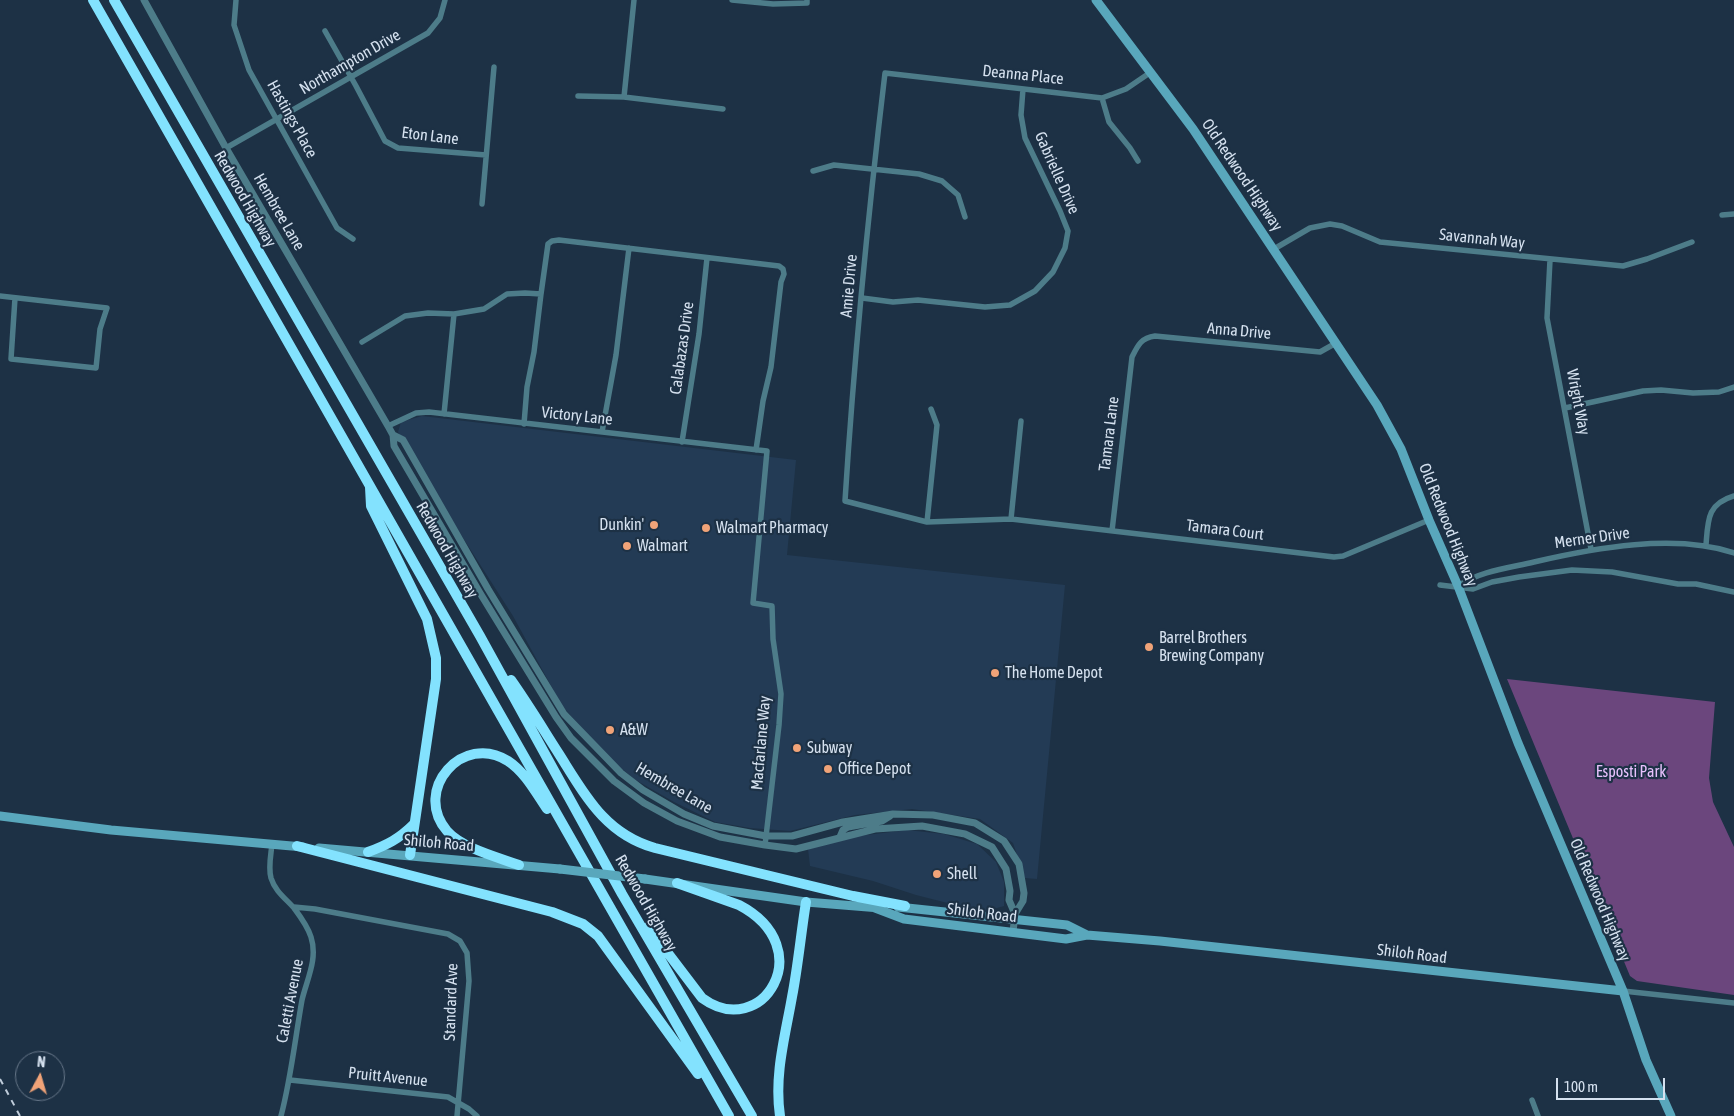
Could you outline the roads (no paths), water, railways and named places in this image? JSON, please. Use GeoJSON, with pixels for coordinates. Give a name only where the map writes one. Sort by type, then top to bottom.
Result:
{"type":"FeatureCollection","features":[{"type":"Feature","properties":{"kind":"highway","name":"Redwood Highway"},"geometry":{"type":"LineString","coordinates":[[93,0],[728,1115]]}},
{"type":"Feature","properties":{"kind":"highway","name":"Redwood Highway"},"geometry":{"type":"LineString","coordinates":[[114,0],[480,636],[622,894],[752,1116]]}},
{"type":"Feature","properties":{"kind":"highway"},"geometry":{"type":"LineString","coordinates":[[370,484],[371,506],[427,619],[436,658],[436,679],[410,855]]}},
{"type":"Feature","properties":{"kind":"highway"},"geometry":{"type":"LineString","coordinates":[[480,636],[530,707],[590,803],[621,833],[642,844],[655,848],[853,896],[905,906]]}},
{"type":"Feature","properties":{"kind":"highway"},"geometry":{"type":"LineString","coordinates":[[519,865],[456,840],[441,823],[436,806],[436,794],[439,784],[449,767],[463,757],[480,754],[495,755],[510,762],[522,774],[576,849]]}},
{"type":"Feature","properties":{"kind":"highway"},"geometry":{"type":"LineString","coordinates":[[368,852],[390,844],[414,824]]}},
{"type":"Feature","properties":{"kind":"highway"},"geometry":{"type":"LineString","coordinates":[[297,846],[552,912],[583,924],[598,936],[728,1115]]}},
{"type":"Feature","properties":{"kind":"highway"},"geometry":{"type":"LineString","coordinates":[[622,894],[702,998],[716,1006],[731,1009],[741,1008],[758,1002],[772,987],[779,969],[778,948],[768,929],[756,915],[739,905],[677,883]]}},
{"type":"Feature","properties":{"kind":"highway"},"geometry":{"type":"LineString","coordinates":[[780,1116],[777,1088],[778,1072],[793,996],[806,902]]}},
{"type":"Feature","properties":{"kind":"main road","name":"Old Redwood Highway"},"geometry":{"type":"LineString","coordinates":[[1096,0],[1194,129],[1377,405],[1396,438],[1458,586],[1518,743],[1623,992],[1646,1060],[1671,1116]]}},
{"type":"Feature","properties":{"kind":"main road","name":"Shiloh Road"},"geometry":{"type":"LineString","coordinates":[[0,816],[111,830],[519,865],[677,883],[806,902],[875,908],[905,906],[1014,917],[1067,925],[1087,935]]}},
{"type":"Feature","properties":{"kind":"main road","name":"Shiloh Road"},"geometry":{"type":"LineString","coordinates":[[875,908],[904,919],[1066,939],[1087,935],[1160,940],[1623,992]]}},
{"type":"Feature","properties":{"kind":"street","name":"Hembree Lane"},"geometry":{"type":"LineString","coordinates":[[144,0],[226,148],[388,426],[398,454],[480,593],[556,717],[571,738],[614,781],[644,803],[677,821],[720,837],[796,849],[875,829],[922,826],[965,834],[992,848],[1006,869],[1010,891],[1009,900],[1014,917],[1013,932]]}},
{"type":"Feature","properties":{"kind":"street","name":"Hastings Place"},"geometry":{"type":"LineString","coordinates":[[236,0],[234,25],[249,70],[337,228],[353,239]]}},
{"type":"Feature","properties":{"kind":"street","name":"Northampton Drive"},"geometry":{"type":"LineString","coordinates":[[226,148],[428,33],[440,18],[445,0]]}},
{"type":"Feature","properties":{"kind":"street"},"geometry":{"type":"LineString","coordinates":[[624,98],[634,0]]}},
{"type":"Feature","properties":{"kind":"street"},"geometry":{"type":"LineString","coordinates":[[732,0],[773,4],[807,3],[808,0]]}},
{"type":"Feature","properties":{"kind":"street","name":"Eton Lane"},"geometry":{"type":"LineString","coordinates":[[325,31],[385,141],[398,148],[486,155]]}},
{"type":"Feature","properties":{"kind":"street"},"geometry":{"type":"LineString","coordinates":[[482,204],[494,67]]}},
{"type":"Feature","properties":{"kind":"street","name":"Deanna Place"},"geometry":{"type":"LineString","coordinates":[[886,73],[1102,98],[1126,89],[1151,72]]}},
{"type":"Feature","properties":{"kind":"street","name":"Amie Drive"},"geometry":{"type":"LineString","coordinates":[[845,501],[851,410],[874,169],[886,73]]}},
{"type":"Feature","properties":{"kind":"street","name":"Gabrielle Drive"},"geometry":{"type":"LineString","coordinates":[[862,298],[893,302],[918,300],[985,307],[1010,305],[1035,291],[1053,272],[1065,248],[1068,231],[1025,138],[1020,115],[1023,89]]}},
{"type":"Feature","properties":{"kind":"street"},"geometry":{"type":"LineString","coordinates":[[578,96],[624,98],[723,109]]}},
{"type":"Feature","properties":{"kind":"street"},"geometry":{"type":"LineString","coordinates":[[1102,98],[1109,122],[1138,161]]}},
{"type":"Feature","properties":{"kind":"street"},"geometry":{"type":"LineString","coordinates":[[812,171],[834,164],[919,174],[942,181],[958,195],[965,217]]}},
{"type":"Feature","properties":{"kind":"street"},"geometry":{"type":"LineString","coordinates":[[1722,215],[1734,214]]}},
{"type":"Feature","properties":{"kind":"street","name":"Savannah Way"},"geometry":{"type":"LineString","coordinates":[[1274,249],[1310,228],[1330,224],[1342,226],[1380,242],[1623,266],[1692,242]]}},
{"type":"Feature","properties":{"kind":"street"},"geometry":{"type":"LineString","coordinates":[[524,424],[527,387],[534,352],[548,244],[559,240],[774,265],[783,269],[784,274],[781,282],[771,367],[763,401],[756,450]]}},
{"type":"Feature","properties":{"kind":"street"},"geometry":{"type":"LineString","coordinates":[[602,432],[616,355],[628,248]]}},
{"type":"Feature","properties":{"kind":"street","name":"Calabazas Drive"},"geometry":{"type":"LineString","coordinates":[[682,442],[699,334],[707,258]]}},
{"type":"Feature","properties":{"kind":"street","name":"Wright Way"},"geometry":{"type":"LineString","coordinates":[[1550,260],[1548,318],[1591,550]]}},
{"type":"Feature","properties":{"kind":"street"},"geometry":{"type":"LineString","coordinates":[[362,342],[405,316],[428,312],[454,314],[484,309],[507,294],[541,294]]}},
{"type":"Feature","properties":{"kind":"street"},"geometry":{"type":"LineString","coordinates":[[0,296],[107,308],[100,329],[96,368],[11,359],[15,298]]}},
{"type":"Feature","properties":{"kind":"street"},"geometry":{"type":"LineString","coordinates":[[444,414],[454,314]]}},
{"type":"Feature","properties":{"kind":"street","name":"Anna Drive"},"geometry":{"type":"LineString","coordinates":[[1139,342],[1147,337],[1155,336],[1320,352],[1336,343]]}},
{"type":"Feature","properties":{"kind":"street","name":"Tamara Lane"},"geometry":{"type":"LineString","coordinates":[[1112,531],[1132,357],[1139,342]]}},
{"type":"Feature","properties":{"kind":"street"},"geometry":{"type":"LineString","coordinates":[[1565,408],[1643,391],[1719,392],[1734,387]]}},
{"type":"Feature","properties":{"kind":"street"},"geometry":{"type":"LineString","coordinates":[[927,522],[937,425],[931,409]]}},
{"type":"Feature","properties":{"kind":"street","name":"Victory Lane"},"geometry":{"type":"LineString","coordinates":[[388,426],[416,413],[444,414],[767,451]]}},
{"type":"Feature","properties":{"kind":"street"},"geometry":{"type":"LineString","coordinates":[[1011,518],[1021,421]]}},
{"type":"Feature","properties":{"kind":"street","name":"Hembree Lane"},"geometry":{"type":"LineString","coordinates":[[393,436],[402,440],[488,589],[564,714],[621,774],[643,790],[684,814],[713,826],[766,836],[792,836],[844,822],[893,814],[933,815],[975,823],[1004,841],[1019,864],[1024,893],[1023,901],[1014,917]]}},
{"type":"Feature","properties":{"kind":"street","name":"Macfarlane Way"},"geometry":{"type":"LineString","coordinates":[[765,845],[781,694],[773,639],[772,606],[753,603],[767,451]]}},
{"type":"Feature","properties":{"kind":"street"},"geometry":{"type":"LineString","coordinates":[[1706,545],[1707,525],[1714,506],[1734,496]]}},
{"type":"Feature","properties":{"kind":"street","name":"Tamara Court"},"geometry":{"type":"LineString","coordinates":[[845,501],[927,522],[1011,518],[1334,557],[1343,556],[1429,520]]}},
{"type":"Feature","properties":{"kind":"street","name":"Merner Drive"},"geometry":{"type":"LineString","coordinates":[[1458,586],[1469,579],[1499,569],[1591,550],[1664,544],[1706,545],[1734,553]]}},
{"type":"Feature","properties":{"kind":"street","name":"Merner Drive"},"geometry":{"type":"LineString","coordinates":[[1440,585],[1473,589],[1492,582],[1572,570],[1612,572],[1678,584],[1696,584],[1734,592]]}},
{"type":"Feature","properties":{"kind":"street"},"geometry":{"type":"LineString","coordinates":[[840,837],[843,830],[848,827],[882,821],[893,814]]}},
{"type":"Feature","properties":{"kind":"street","name":"Caletti Avenue"},"geometry":{"type":"LineString","coordinates":[[272,844],[271,878],[276,889],[294,907],[304,922],[311,936],[314,951],[312,967],[303,998],[290,1080],[281,1116]]}},
{"type":"Feature","properties":{"kind":"street","name":"Standard Ave"},"geometry":{"type":"LineString","coordinates":[[294,907],[315,909],[448,934],[460,941],[466,953],[469,981],[457,1116]]}},
{"type":"Feature","properties":{"kind":"street","name":"Shiloh Road"},"geometry":{"type":"LineString","coordinates":[[1623,992],[1734,1003]]}},
{"type":"Feature","properties":{"kind":"street","name":"Pruitt Avenue"},"geometry":{"type":"LineString","coordinates":[[290,1080],[434,1095],[459,1103],[477,1116]]}},
{"type":"Feature","properties":{"kind":"street"},"geometry":{"type":"LineString","coordinates":[[1532,1100],[1538,1116]]}},
{"type":"Feature","properties":{"kind":"railway"},"geometry":{"type":"LineString","coordinates":[[0,1079],[20,1116]]}},
{"type":"Feature","properties":{"kind":"place","name":"Dunkin'"},"geometry":{"type":"Point","coordinates":[654,525]}},
{"type":"Feature","properties":{"kind":"place","name":"Walmart Pharmacy"},"geometry":{"type":"Point","coordinates":[706,528]}},
{"type":"Feature","properties":{"kind":"place","name":"Walmart"},"geometry":{"type":"Point","coordinates":[627,546]}},
{"type":"Feature","properties":{"kind":"place","name":"Barrel Brothers Brewing Company"},"geometry":{"type":"Point","coordinates":[1149,647]}},
{"type":"Feature","properties":{"kind":"place","name":"The Home Depot"},"geometry":{"type":"Point","coordinates":[995,673]}},
{"type":"Feature","properties":{"kind":"place","name":"A&W"},"geometry":{"type":"Point","coordinates":[610,730]}},
{"type":"Feature","properties":{"kind":"place","name":"Subway"},"geometry":{"type":"Point","coordinates":[797,748]}},
{"type":"Feature","properties":{"kind":"place","name":"Office Depot"},"geometry":{"type":"Point","coordinates":[828,769]}},
{"type":"Feature","properties":{"kind":"place","name":"Shell"},"geometry":{"type":"Point","coordinates":[937,874]}},
{"type":"Feature","properties":{"kind":"park label","name":"Esposti Park"},"geometry":{"type":"Point","coordinates":[1631,772]}}]}
